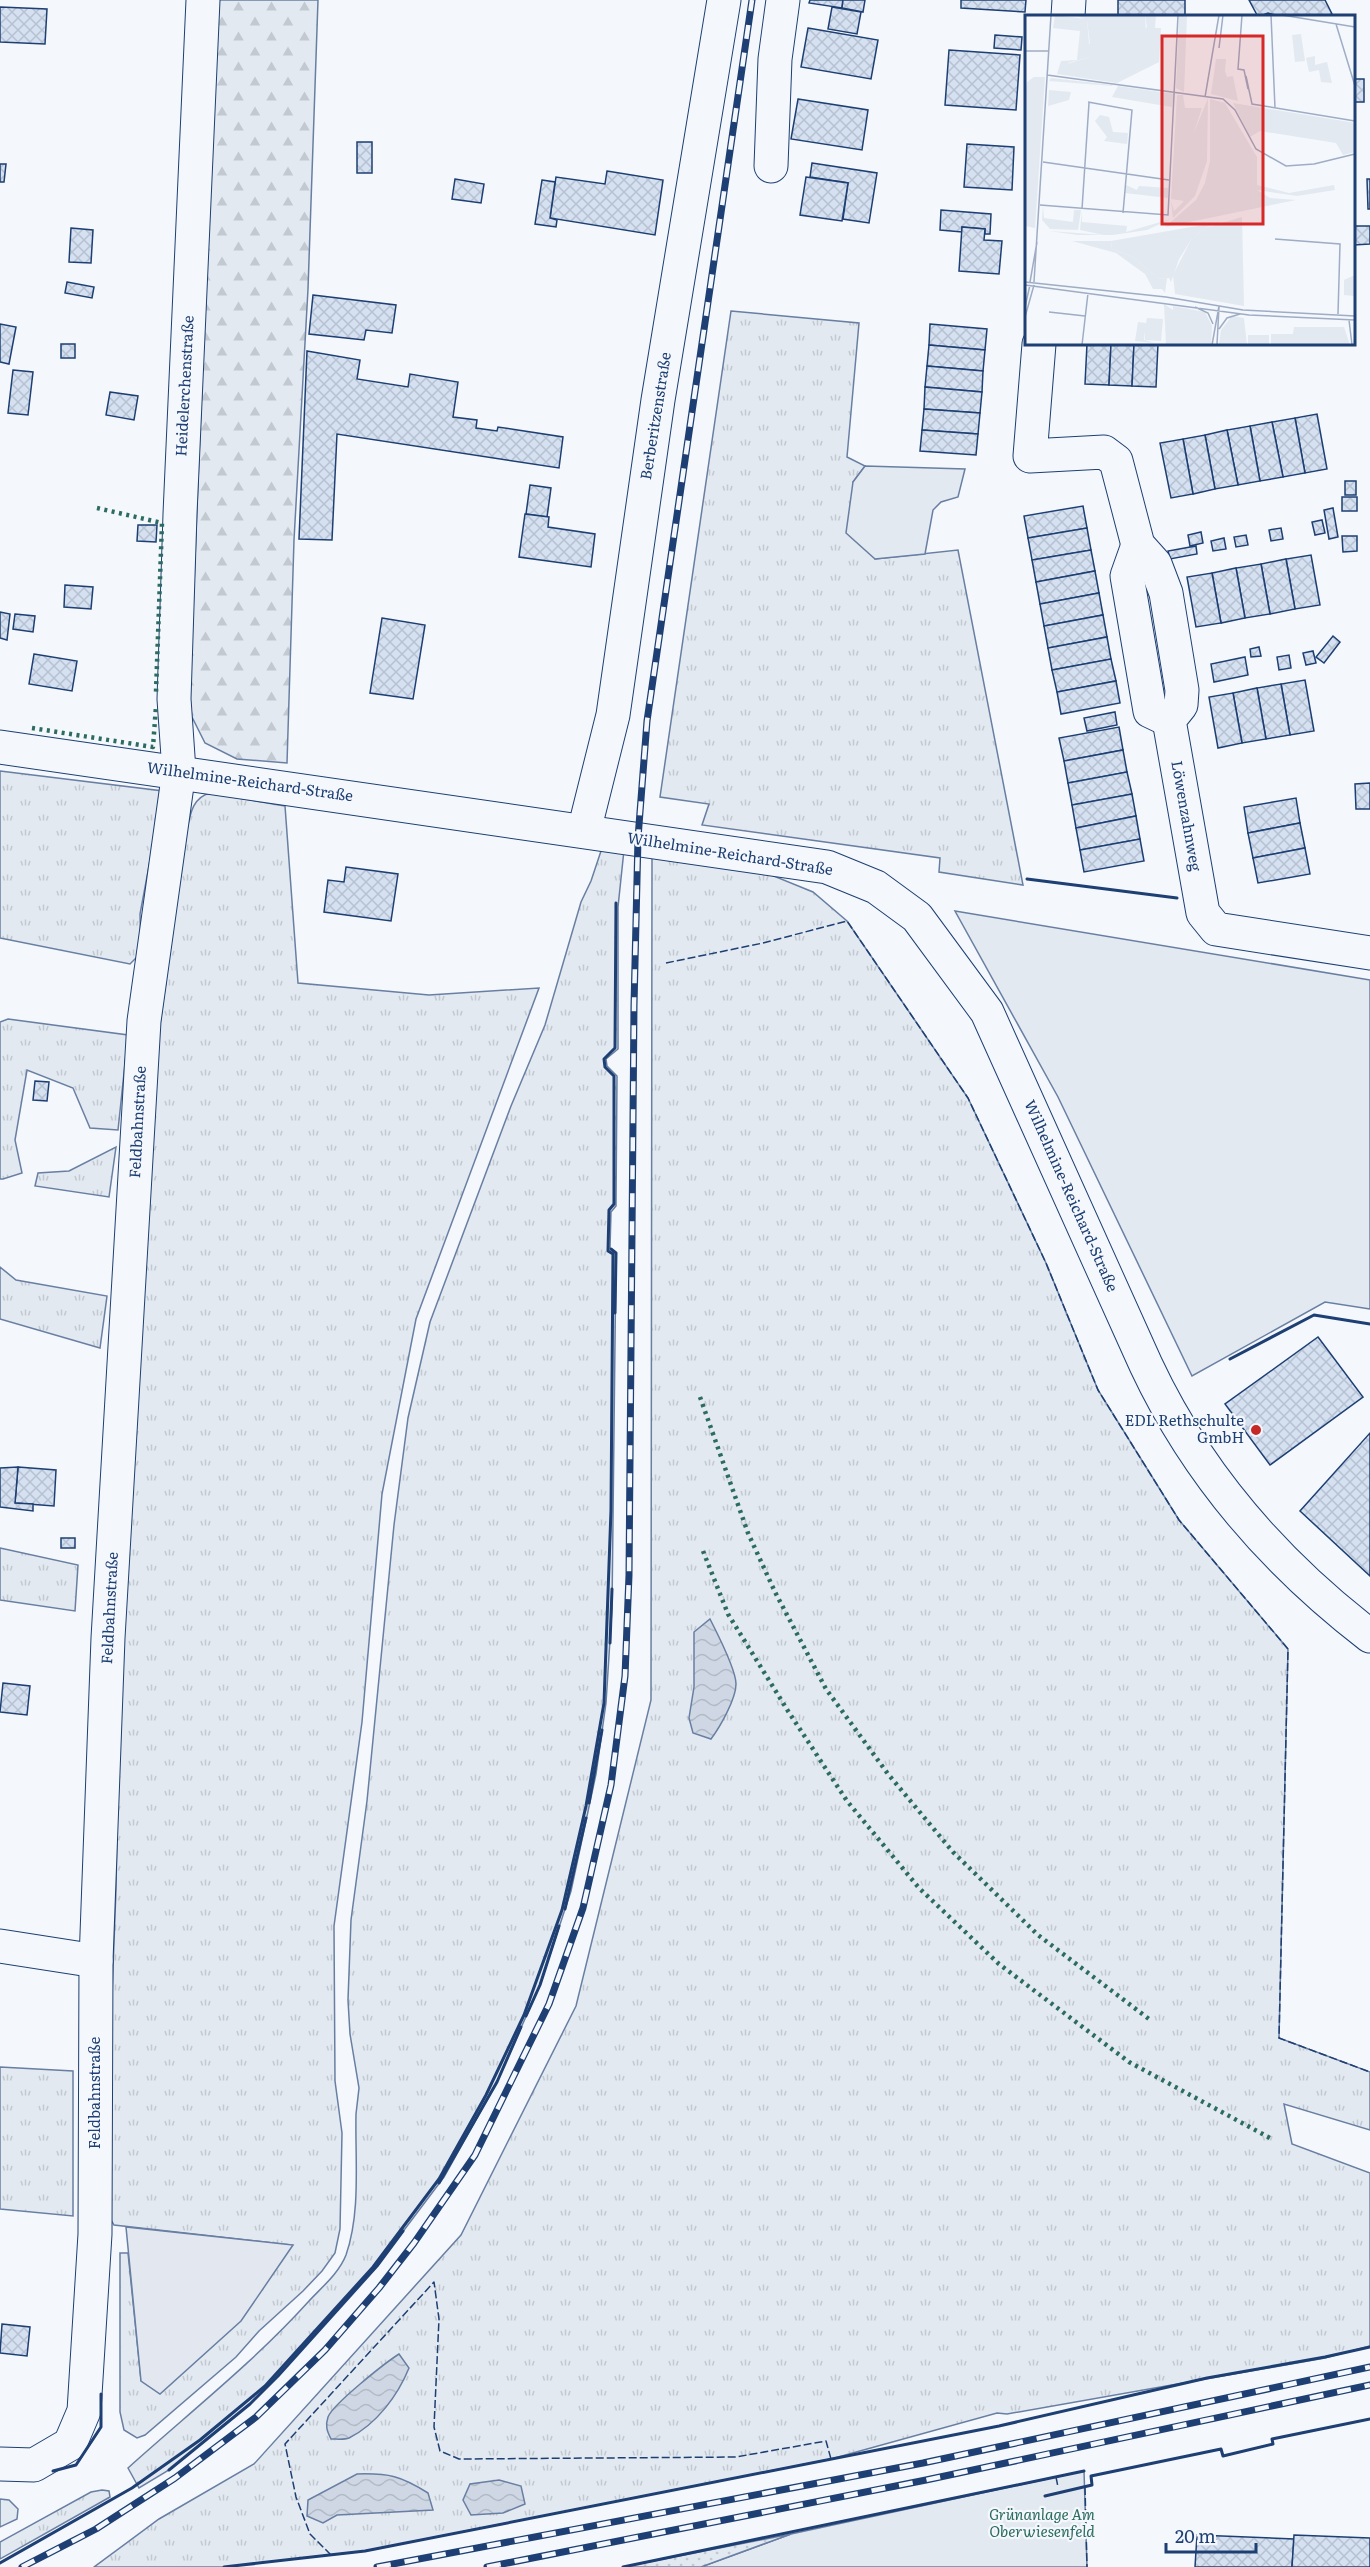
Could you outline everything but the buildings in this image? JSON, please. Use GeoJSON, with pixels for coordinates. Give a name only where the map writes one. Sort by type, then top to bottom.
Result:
{"type":"FeatureCollection","features":[{"type":"Feature","properties":{"kind":"street","name":"Heidelerchenstraße"},"geometry":{"type":"LineString","coordinates":[[179,771],[174,699],[179,537],[203,0]]}},
{"type":"Feature","properties":{"kind":"street","name":"Berberitzenstraße"},"geometry":{"type":"LineString","coordinates":[[584,831],[613,715],[658,400],[724,0]]}},
{"type":"Feature","properties":{"kind":"street"},"geometry":{"type":"LineString","coordinates":[[771,166],[775,59],[783,0]]}},
{"type":"Feature","properties":{"kind":"street"},"geometry":{"type":"LineString","coordinates":[[1068,15],[1069,0]]}},
{"type":"Feature","properties":{"kind":"street","name":"Löwenzahnweg"},"geometry":{"type":"LineString","coordinates":[[1039,345],[1030,456],[1104,452],[1116,461],[1138,545],[1155,564],[1166,593],[1182,690],[1181,705],[1168,720],[1203,913],[1216,929],[1370,953]]}},
{"type":"Feature","properties":{"kind":"street","name":"Wilhelmine-Reichard-Straße"},"geometry":{"type":"LineString","coordinates":[[0,747],[179,771],[827,867],[876,887],[917,917],[987,1012],[1154,1382],[1186,1440],[1225,1495],[1271,1549],[1331,1606],[1370,1636]]}},
{"type":"Feature","properties":{"kind":"street","name":"Feldbahnstraße"},"geometry":{"type":"LineString","coordinates":[[0,2464],[34,2464],[70,2444],[84,2410],[95,2234],[96,1961],[108,1638],[144,1021],[179,771]]}},
{"type":"Feature","properties":{"kind":"street"},"geometry":{"type":"LineString","coordinates":[[0,1946],[96,1961]]}},
{"type":"Feature","properties":{"kind":"green space"},"geometry":{"type":"Polygon","coordinates":[[[217,0],[318,0],[308,289],[294,540],[287,763],[237,759],[205,743],[189,711],[217,0]]]}},
{"type":"Feature","properties":{"kind":"green space"},"geometry":{"type":"Polygon","coordinates":[[[731,311],[859,323],[847,457],[865,466],[853,482],[875,559],[958,550],[1023,885],[939,872],[940,858],[702,825],[709,804],[660,797],[731,311]]]}},
{"type":"Feature","properties":{"kind":"green space"},"geometry":{"type":"Polygon","coordinates":[[[865,466],[965,469],[958,497],[941,502],[933,510],[925,554],[875,559],[846,533],[853,482],[865,466]]]}},
{"type":"Feature","properties":{"kind":"green space"},"geometry":{"type":"Polygon","coordinates":[[[0,771],[163,791],[140,914],[141,953],[130,964],[0,938],[0,771]]]}},
{"type":"Feature","properties":{"kind":"green space"},"geometry":{"type":"Polygon","coordinates":[[[210,793],[285,806],[298,983],[429,995],[539,988],[416,1319],[382,1494],[362,1722],[334,1926],[335,2081],[342,2133],[340,2229],[335,2253],[303,2291],[259,2331],[236,2357],[145,2435],[137,2438],[124,2430],[120,2412],[120,2253],[128,2253],[141,2380],[292,2245],[114,2225],[110,2218],[110,2049],[120,1671],[155,1061],[186,834],[195,804],[204,795],[210,793]]]}},
{"type":"Feature","properties":{"kind":"green space"},"geometry":{"type":"Polygon","coordinates":[[[602,848],[624,850],[618,907],[618,1049],[606,1059],[607,1066],[617,1076],[616,1206],[611,1212],[610,1248],[616,1253],[612,1608],[606,1703],[596,1774],[571,1891],[540,1985],[497,2082],[444,2177],[377,2266],[250,2404],[169,2470],[139,2488],[128,2468],[244,2366],[330,2280],[346,2255],[351,2238],[356,2186],[356,2114],[359,2088],[350,2034],[348,2000],[351,1920],[367,1801],[394,1525],[408,1418],[430,1322],[511,1106],[545,1025],[581,902],[602,848]]]}},
{"type":"Feature","properties":{"kind":"green space"},"geometry":{"type":"Polygon","coordinates":[[[652,857],[759,870],[813,892],[847,921],[968,1098],[1046,1263],[1098,1390],[1179,1520],[1288,1649],[1279,2038],[1370,2072],[1370,2130],[1284,2104],[1292,2144],[1370,2173],[1370,2346],[1325,2358],[1007,2414],[997,2413],[831,2459],[365,2551],[224,2567],[94,2567],[159,2519],[254,2464],[461,2235],[576,2006],[651,1700],[652,857]]]}},
{"type":"Feature","properties":{"kind":"green space"},"geometry":{"type":"Polygon","coordinates":[[[955,911],[1370,980],[1370,1309],[1325,1302],[1192,1376],[1058,1097],[955,911]]]}},
{"type":"Feature","properties":{"kind":"green space"},"geometry":{"type":"Polygon","coordinates":[[[8,1019],[128,1035],[118,1130],[90,1128],[73,1088],[27,1070],[15,1140],[22,1173],[0,1179],[0,1022],[8,1019]]]}},
{"type":"Feature","properties":{"kind":"green space"},"geometry":{"type":"Polygon","coordinates":[[[116,1147],[109,1197],[35,1186],[38,1173],[69,1171],[116,1147]]]}},
{"type":"Feature","properties":{"kind":"green space"},"geometry":{"type":"Polygon","coordinates":[[[0,1267],[16,1280],[107,1296],[100,1348],[0,1319],[0,1267]]]}},
{"type":"Feature","properties":{"kind":"green space"},"geometry":{"type":"Polygon","coordinates":[[[0,1548],[78,1565],[75,1611],[0,1600],[0,1548]]]}},
{"type":"Feature","properties":{"kind":"green space"},"geometry":{"type":"Polygon","coordinates":[[[0,2067],[73,2071],[73,2216],[0,2209],[0,2067]]]}},
{"type":"Feature","properties":{"kind":"green space","name":"Grünanlage Am Oberwiesenfeld"},"geometry":{"type":"Polygon","coordinates":[[[1084,2471],[1087,2567],[701,2567],[791,2534],[1084,2471]]]}},
{"type":"Feature","properties":{"kind":"green space"},"geometry":{"type":"Polygon","coordinates":[[[109,2491],[110,2497],[0,2559],[0,2542],[91,2492],[109,2491]]]}},
{"type":"Feature","properties":{"kind":"green space"},"geometry":{"type":"Polygon","coordinates":[[[0,2499],[9,2500],[18,2509],[17,2519],[0,2527],[0,2499]]]}},
{"type":"Feature","properties":{"kind":"green space"},"geometry":{"type":"Polygon","coordinates":[[[791,2534],[701,2567],[623,2567],[791,2534]]]}},
{"type":"Feature","properties":{"kind":"shaded area"},"geometry":{"type":"Polygon","coordinates":[[[126,2227],[293,2245],[241,2321],[160,2394],[141,2381],[126,2227]]]}},
{"type":"Feature","properties":{"kind":"water"},"geometry":{"type":"Polygon","coordinates":[[[710,1619],[730,1661],[736,1684],[730,1705],[711,1739],[693,1733],[689,1718],[694,1687],[694,1632],[710,1619]]]}},
{"type":"Feature","properties":{"kind":"water"},"geometry":{"type":"Polygon","coordinates":[[[399,2354],[409,2368],[385,2408],[369,2425],[349,2438],[331,2439],[327,2423],[332,2411],[360,2384],[399,2354]]]}},
{"type":"Feature","properties":{"kind":"water"},"geometry":{"type":"Polygon","coordinates":[[[357,2474],[386,2475],[410,2483],[428,2493],[433,2510],[337,2515],[323,2523],[307,2516],[308,2500],[357,2474]]]}},
{"type":"Feature","properties":{"kind":"water"},"geometry":{"type":"Polygon","coordinates":[[[499,2480],[521,2486],[525,2504],[503,2513],[471,2515],[463,2500],[470,2484],[499,2480]]]}},
{"type":"Feature","properties":{"kind":"railway"},"geometry":{"type":"LineString","coordinates":[[22,2567],[96,2529],[175,2478],[256,2417],[325,2350],[379,2288],[414,2243],[475,2155],[549,2004],[583,1908],[611,1785],[625,1676],[629,1575],[634,1005],[638,838],[647,721],[752,0]]}},
{"type":"Feature","properties":{"kind":"railway"},"geometry":{"type":"LineString","coordinates":[[377,2567],[923,2463],[1370,2367]]}},
{"type":"Feature","properties":{"kind":"railway"},"geometry":{"type":"LineString","coordinates":[[487,2567],[926,2480],[1370,2385]]}},
{"type":"Feature","properties":{"kind":"hedge"},"geometry":{"type":"LineString","coordinates":[[97,508],[162,523],[156,692]]}},
{"type":"Feature","properties":{"kind":"hedge"},"geometry":{"type":"LineString","coordinates":[[32,728],[153,747],[156,706]]}},
{"type":"Feature","properties":{"kind":"hedge"},"geometry":{"type":"LineString","coordinates":[[700,1397],[748,1533],[775,1592],[826,1689],[888,1774],[953,1852],[1038,1935],[1149,2019]]}},
{"type":"Feature","properties":{"kind":"hedge"},"geometry":{"type":"LineString","coordinates":[[703,1551],[728,1614],[788,1711],[847,1801],[919,1888],[999,1964],[1129,2062],[1270,2138]]}},
{"type":"Feature","properties":{"kind":"fence"},"geometry":{"type":"LineString","coordinates":[[666,963],[763,943],[847,921],[968,1098],[1046,1263],[1098,1390],[1179,1520],[1288,1649],[1279,2038],[1370,2072]]}},
{"type":"Feature","properties":{"kind":"fence"},"geometry":{"type":"LineString","coordinates":[[331,2555],[310,2534],[296,2497],[285,2444],[434,2282],[439,2319],[434,2427],[440,2451],[459,2459],[736,2457],[826,2441],[831,2459]]}},
{"type":"Feature","properties":{"kind":"fence"},"geometry":{"type":"LineString","coordinates":[[1056,2477],[1058,2487]]}},
{"type":"Feature","properties":{"kind":"fence"},"geometry":{"type":"LineString","coordinates":[[1085,2487],[1087,2567]]}},
{"type":"Feature","properties":{"kind":"wall"},"geometry":{"type":"LineString","coordinates":[[1027,879],[1177,898]]}},
{"type":"Feature","properties":{"kind":"wall"},"geometry":{"type":"LineString","coordinates":[[0,2563],[132,2488],[200,2440],[265,2386],[373,2267],[439,2179],[486,2095],[524,2015],[562,1910],[586,1806],[604,1703],[611,1510],[613,1254],[608,1251],[609,1210],[614,1204],[614,1076],[605,1067],[604,1059],[615,1048],[616,903]]}},
{"type":"Feature","properties":{"kind":"wall"},"geometry":{"type":"LineString","coordinates":[[611,1249],[616,1253],[615,1313]]}},
{"type":"Feature","properties":{"kind":"wall"},"geometry":{"type":"LineString","coordinates":[[1230,1359],[1314,1315],[1370,1324]]}},
{"type":"Feature","properties":{"kind":"wall"},"geometry":{"type":"LineString","coordinates":[[610,1643],[612,1589]]}},
{"type":"Feature","properties":{"kind":"wall"},"geometry":{"type":"LineString","coordinates":[[589,1803],[602,1730]]}},
{"type":"Feature","properties":{"kind":"wall"},"geometry":{"type":"LineString","coordinates":[[565,1909],[586,1818]]}},
{"type":"Feature","properties":{"kind":"wall"},"geometry":{"type":"LineString","coordinates":[[526,2016],[540,1985],[559,1926]]}},
{"type":"Feature","properties":{"kind":"wall"},"geometry":{"type":"LineString","coordinates":[[439,2183],[497,2082],[521,2027]]}},
{"type":"Feature","properties":{"kind":"wall"},"geometry":{"type":"LineString","coordinates":[[169,2470],[250,2404],[278,2376],[377,2266],[403,2231]]}},
{"type":"Feature","properties":{"kind":"wall"},"geometry":{"type":"LineString","coordinates":[[224,2567],[365,2551],[999,2426],[1207,2378],[1370,2347]]}},
{"type":"Feature","properties":{"kind":"wall"},"geometry":{"type":"LineString","coordinates":[[53,2471],[76,2465],[101,2427],[101,2394]]}},
{"type":"Feature","properties":{"kind":"wall"},"geometry":{"type":"LineString","coordinates":[[1045,2496],[1092,2485],[1091,2476],[1221,2449],[1223,2456],[1273,2444],[1272,2439],[1370,2419]]}},
{"type":"Feature","properties":{"kind":"wall"},"geometry":{"type":"LineString","coordinates":[[623,2567],[1084,2471]]}},
{"type":"Feature","properties":{"kind":"place","name":"EDL Rethschulte GmbH"},"geometry":{"type":"Point","coordinates":[1256,1430]}}]}
